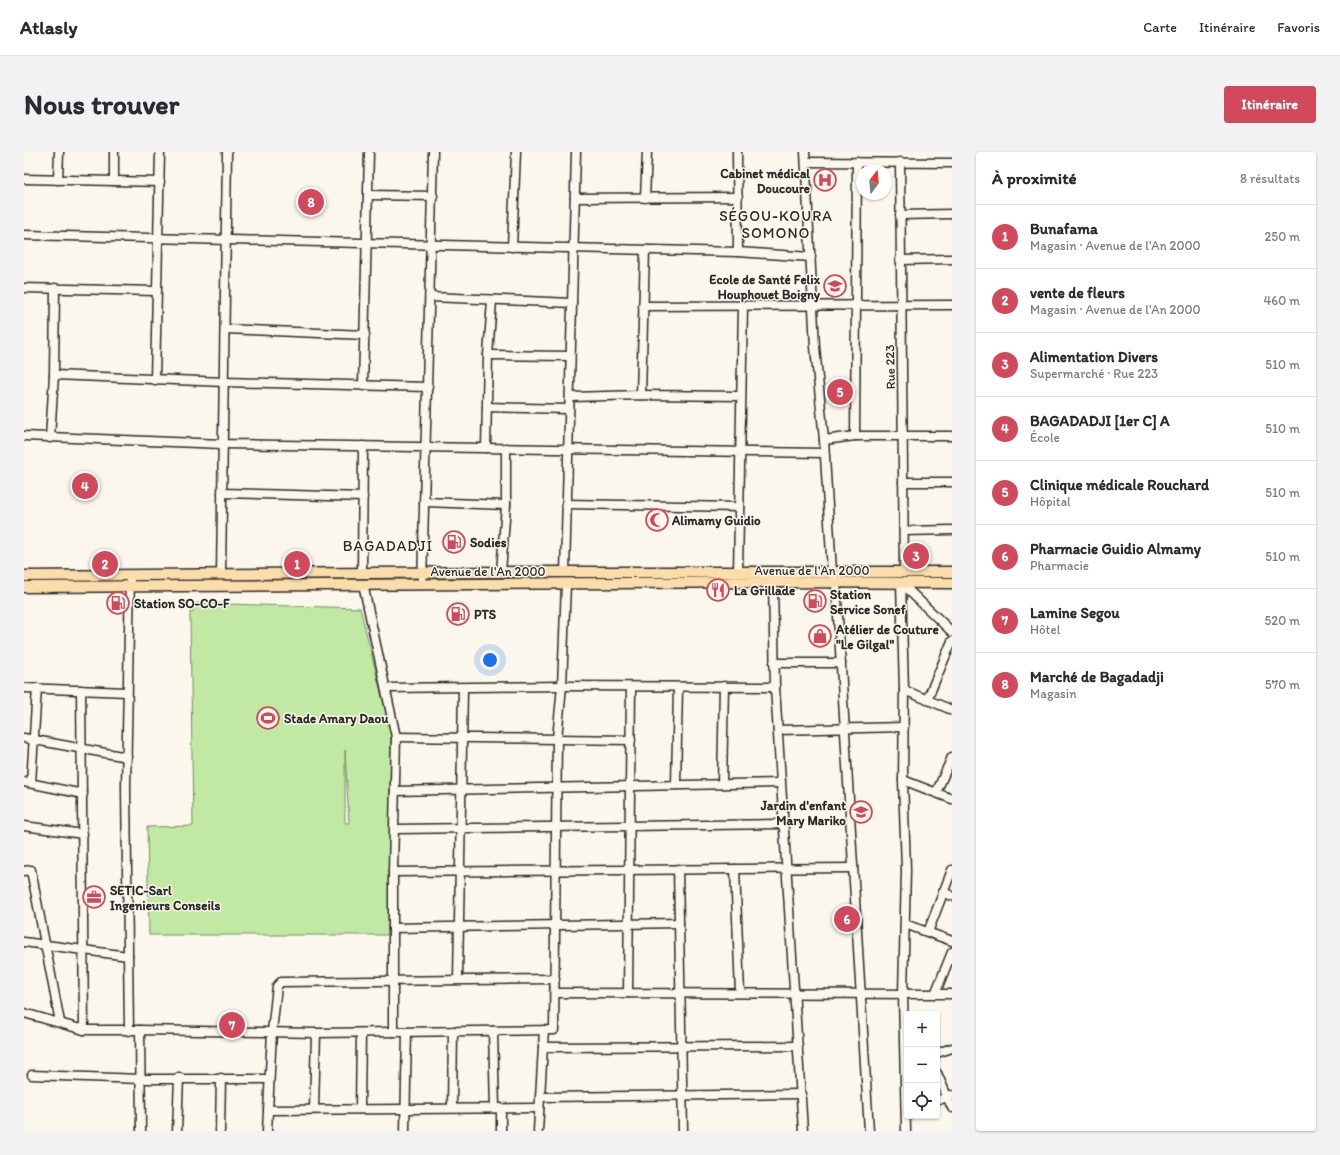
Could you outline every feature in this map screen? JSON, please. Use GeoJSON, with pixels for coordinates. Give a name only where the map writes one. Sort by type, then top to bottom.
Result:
{"type":"FeatureCollection","features":[{"type":"Feature","properties":{"kind":"main road","name":"Avenue de l'An 2000"},"geometry":{"type":"LineString","coordinates":[[24,587],[129,586],[363,579],[422,573],[952,572]]}},
{"type":"Feature","properties":{"kind":"main road","name":"Avenue de l'An 2000"},"geometry":{"type":"LineString","coordinates":[[24,576],[221,575],[363,579],[422,585],[773,582],[952,583]]}},
{"type":"Feature","properties":{"kind":"street"},"geometry":{"type":"LineString","coordinates":[[58,180],[59,152]]}},
{"type":"Feature","properties":{"kind":"street"},"geometry":{"type":"LineString","coordinates":[[114,152],[114,181]]}},
{"type":"Feature","properties":{"kind":"street"},"geometry":{"type":"LineString","coordinates":[[155,380],[160,152]]}},
{"type":"Feature","properties":{"kind":"street"},"geometry":{"type":"LineString","coordinates":[[221,575],[228,152]]}},
{"type":"Feature","properties":{"kind":"street"},"geometry":{"type":"LineString","coordinates":[[363,386],[369,152]]}},
{"type":"Feature","properties":{"kind":"street"},"geometry":{"type":"LineString","coordinates":[[422,585],[433,152]]}},
{"type":"Feature","properties":{"kind":"street"},"geometry":{"type":"LineString","coordinates":[[512,247],[516,152]]}},
{"type":"Feature","properties":{"kind":"street"},"geometry":{"type":"LineString","coordinates":[[565,573],[568,408],[571,397],[569,356],[576,152]]}},
{"type":"Feature","properties":{"kind":"street"},"geometry":{"type":"LineString","coordinates":[[645,198],[647,152]]}},
{"type":"Feature","properties":{"kind":"street"},"geometry":{"type":"LineString","coordinates":[[737,152],[738,252]]}},
{"type":"Feature","properties":{"kind":"street"},"geometry":{"type":"LineString","coordinates":[[805,152],[813,306],[824,440],[832,572],[836,583],[869,1131]]}},
{"type":"Feature","properties":{"kind":"street"},"geometry":{"type":"LineString","coordinates":[[806,162],[952,163]]}},
{"type":"Feature","properties":{"kind":"street"},"geometry":{"type":"LineString","coordinates":[[855,436],[857,162]]}},
{"type":"Feature","properties":{"kind":"street","name":"Rue 223"},"geometry":{"type":"LineString","coordinates":[[900,162],[904,572]]}},
{"type":"Feature","properties":{"kind":"street"},"geometry":{"type":"LineString","coordinates":[[24,179],[160,182]]}},
{"type":"Feature","properties":{"kind":"street"},"geometry":{"type":"LineString","coordinates":[[368,194],[432,196]]}},
{"type":"Feature","properties":{"kind":"street"},"geometry":{"type":"LineString","coordinates":[[575,198],[738,196]]}},
{"type":"Feature","properties":{"kind":"street"},"geometry":{"type":"LineString","coordinates":[[900,215],[952,214]]}},
{"type":"Feature","properties":{"kind":"street"},"geometry":{"type":"LineString","coordinates":[[24,235],[738,252],[811,257]]}},
{"type":"Feature","properties":{"kind":"street"},"geometry":{"type":"LineString","coordinates":[[641,395],[645,250]]}},
{"type":"Feature","properties":{"kind":"street"},"geometry":{"type":"LineString","coordinates":[[900,260],[952,259]]}},
{"type":"Feature","properties":{"kind":"street"},"geometry":{"type":"LineString","coordinates":[[24,288],[156,291]]}},
{"type":"Feature","properties":{"kind":"street"},"geometry":{"type":"LineString","coordinates":[[50,438],[54,375],[55,288]]}},
{"type":"Feature","properties":{"kind":"street"},"geometry":{"type":"LineString","coordinates":[[430,297],[492,301],[572,303]]}},
{"type":"Feature","properties":{"kind":"street"},"geometry":{"type":"LineString","coordinates":[[486,448],[488,355],[492,301]]}},
{"type":"Feature","properties":{"kind":"street"},"geometry":{"type":"LineString","coordinates":[[643,306],[952,305]]}},
{"type":"Feature","properties":{"kind":"street"},"geometry":{"type":"LineString","coordinates":[[738,572],[743,306]]}},
{"type":"Feature","properties":{"kind":"street"},"geometry":{"type":"LineString","coordinates":[[225,330],[365,334]]}},
{"type":"Feature","properties":{"kind":"street"},"geometry":{"type":"LineString","coordinates":[[488,355],[569,356]]}},
{"type":"Feature","properties":{"kind":"street"},"geometry":{"type":"LineString","coordinates":[[54,375],[155,380],[428,387]]}},
{"type":"Feature","properties":{"kind":"street"},"geometry":{"type":"LineString","coordinates":[[571,397],[641,395],[741,396]]}},
{"type":"Feature","properties":{"kind":"street"},"geometry":{"type":"LineString","coordinates":[[487,407],[568,408]]}},
{"type":"Feature","properties":{"kind":"street"},"geometry":{"type":"LineString","coordinates":[[24,436],[222,444],[824,453]]}},
{"type":"Feature","properties":{"kind":"street"},"geometry":{"type":"LineString","coordinates":[[824,440],[855,436],[952,436]]}},
{"type":"Feature","properties":{"kind":"street"},"geometry":{"type":"LineString","coordinates":[[363,446],[363,579],[396,737],[393,872],[393,1032]]}},
{"type":"Feature","properties":{"kind":"street"},"geometry":{"type":"LineString","coordinates":[[501,572],[506,505],[506,448]]}},
{"type":"Feature","properties":{"kind":"street"},"geometry":{"type":"LineString","coordinates":[[903,482],[952,482]]}},
{"type":"Feature","properties":{"kind":"street"},"geometry":{"type":"LineString","coordinates":[[222,493],[363,497]]}},
{"type":"Feature","properties":{"kind":"street"},"geometry":{"type":"LineString","coordinates":[[424,502],[506,505]]}},
{"type":"Feature","properties":{"kind":"street"},"geometry":{"type":"LineString","coordinates":[[566,504],[739,507]]}},
{"type":"Feature","properties":{"kind":"street"},"geometry":{"type":"LineString","coordinates":[[904,531],[952,530]]}},
{"type":"Feature","properties":{"kind":"street"},"geometry":{"type":"LineString","coordinates":[[129,1031],[127,692],[130,575]]}},
{"type":"Feature","properties":{"kind":"street"},"geometry":{"type":"LineString","coordinates":[[773,582],[774,663],[780,783],[802,1094],[803,1131]]}},
{"type":"Feature","properties":{"kind":"street"},"geometry":{"type":"LineString","coordinates":[[901,583],[952,632]]}},
{"type":"Feature","properties":{"kind":"street"},"geometry":{"type":"LineString","coordinates":[[901,583],[904,690],[903,780],[906,870],[903,994],[905,1047]]}},
{"type":"Feature","properties":{"kind":"street"},"geometry":{"type":"LineString","coordinates":[[24,1013],[84,1030],[361,1033],[554,1030],[557,739],[562,686],[566,584]]}},
{"type":"Feature","properties":{"kind":"street"},"geometry":{"type":"LineString","coordinates":[[927,700],[952,641]]}},
{"type":"Feature","properties":{"kind":"street"},"geometry":{"type":"LineString","coordinates":[[774,663],[841,663]]}},
{"type":"Feature","properties":{"kind":"street"},"geometry":{"type":"LineString","coordinates":[[386,688],[562,686],[678,688],[724,686],[775,687]]}},
{"type":"Feature","properties":{"kind":"street"},"geometry":{"type":"LineString","coordinates":[[722,784],[724,686]]}},
{"type":"Feature","properties":{"kind":"street"},"geometry":{"type":"LineString","coordinates":[[628,994],[631,687]]}},
{"type":"Feature","properties":{"kind":"street"},"geometry":{"type":"LineString","coordinates":[[24,688],[127,692]]}},
{"type":"Feature","properties":{"kind":"street"},"geometry":{"type":"LineString","coordinates":[[37,688],[34,740],[28,782],[83,794]]}},
{"type":"Feature","properties":{"kind":"street"},"geometry":{"type":"LineString","coordinates":[[458,979],[463,688]]}},
{"type":"Feature","properties":{"kind":"street"},"geometry":{"type":"LineString","coordinates":[[676,785],[678,688]]}},
{"type":"Feature","properties":{"kind":"street"},"geometry":{"type":"LineString","coordinates":[[81,690],[84,1030]]}},
{"type":"Feature","properties":{"kind":"street"},"geometry":{"type":"LineString","coordinates":[[904,690],[952,710]]}},
{"type":"Feature","properties":{"kind":"street"},"geometry":{"type":"LineString","coordinates":[[778,730],[904,727]]}},
{"type":"Feature","properties":{"kind":"street"},"geometry":{"type":"LineString","coordinates":[[396,737],[630,740]]}},
{"type":"Feature","properties":{"kind":"street"},"geometry":{"type":"LineString","coordinates":[[24,738],[127,757]]}},
{"type":"Feature","properties":{"kind":"street"},"geometry":{"type":"LineString","coordinates":[[936,793],[952,757]]}},
{"type":"Feature","properties":{"kind":"street"},"geometry":{"type":"LineString","coordinates":[[903,780],[952,799]]}},
{"type":"Feature","properties":{"kind":"street"},"geometry":{"type":"LineString","coordinates":[[395,791],[780,783]]}},
{"type":"Feature","properties":{"kind":"street"},"geometry":{"type":"LineString","coordinates":[[394,829],[783,824]]}},
{"type":"Feature","properties":{"kind":"street"},"geometry":{"type":"LineString","coordinates":[[24,826],[83,834]]}},
{"type":"Feature","properties":{"kind":"street"},"geometry":{"type":"LineString","coordinates":[[393,872],[853,868]]}},
{"type":"Feature","properties":{"kind":"street"},"geometry":{"type":"LineString","coordinates":[[678,869],[683,1131]]}},
{"type":"Feature","properties":{"kind":"street"},"geometry":{"type":"LineString","coordinates":[[735,869],[740,994]]}},
{"type":"Feature","properties":{"kind":"street"},"geometry":{"type":"LineString","coordinates":[[24,870],[31,870],[60,1022]]}},
{"type":"Feature","properties":{"kind":"street"},"geometry":{"type":"LineString","coordinates":[[928,932],[952,870]]}},
{"type":"Feature","properties":{"kind":"street"},"geometry":{"type":"LineString","coordinates":[[943,892],[952,896]]}},
{"type":"Feature","properties":{"kind":"street"},"geometry":{"type":"LineString","coordinates":[[393,928],[679,923]]}},
{"type":"Feature","properties":{"kind":"street"},"geometry":{"type":"LineString","coordinates":[[905,924],[952,941]]}},
{"type":"Feature","properties":{"kind":"street"},"geometry":{"type":"LineString","coordinates":[[24,942],[128,956]]}},
{"type":"Feature","properties":{"kind":"street"},"geometry":{"type":"LineString","coordinates":[[935,994],[952,952]]}},
{"type":"Feature","properties":{"kind":"street"},"geometry":{"type":"LineString","coordinates":[[267,1131],[272,1032],[277,986],[281,982],[555,979]]}},
{"type":"Feature","properties":{"kind":"street"},"geometry":{"type":"LineString","coordinates":[[554,993],[952,994]]}},
{"type":"Feature","properties":{"kind":"street"},"geometry":{"type":"LineString","coordinates":[[140,1030],[141,1131]]}},
{"type":"Feature","properties":{"kind":"street"},"geometry":{"type":"LineString","coordinates":[[538,1131],[544,1030]]}},
{"type":"Feature","properties":{"kind":"street"},"geometry":{"type":"LineString","coordinates":[[493,1031],[501,1131]]}},
{"type":"Feature","properties":{"kind":"street"},"geometry":{"type":"LineString","coordinates":[[405,1131],[407,1032]]}},
{"type":"Feature","properties":{"kind":"street"},"geometry":{"type":"LineString","coordinates":[[452,1108],[453,1032]]}},
{"type":"Feature","properties":{"kind":"street"},"geometry":{"type":"LineString","coordinates":[[314,1109],[316,1033]]}},
{"type":"Feature","properties":{"kind":"street"},"geometry":{"type":"LineString","coordinates":[[360,1109],[361,1033]]}},
{"type":"Feature","properties":{"kind":"street"},"geometry":{"type":"LineString","coordinates":[[543,1047],[798,1046]]}},
{"type":"Feature","properties":{"kind":"street"},"geometry":{"type":"LineString","coordinates":[[940,1053],[952,1048]]}},
{"type":"Feature","properties":{"kind":"street"},"geometry":{"type":"LineString","coordinates":[[32,1074],[141,1079],[269,1079]]}},
{"type":"Feature","properties":{"kind":"street"},"geometry":{"type":"LineString","coordinates":[[177,1131],[179,1078]]}},
{"type":"Feature","properties":{"kind":"street"},"geometry":{"type":"LineString","coordinates":[[220,1131],[221,1078]]}},
{"type":"Feature","properties":{"kind":"street"},"geometry":{"type":"LineString","coordinates":[[940,1078],[950,1096],[952,1108]]}},
{"type":"Feature","properties":{"kind":"street"},"geometry":{"type":"LineString","coordinates":[[540,1096],[802,1094]]}},
{"type":"Feature","properties":{"kind":"street"},"geometry":{"type":"LineString","coordinates":[[940,1100],[950,1096]]}},
{"type":"Feature","properties":{"kind":"street"},"geometry":{"type":"LineString","coordinates":[[268,1110],[539,1108]]}},
{"type":"Feature","properties":{"kind":"street"},"geometry":{"type":"LineString","coordinates":[[906,1119],[906,1131]]}},
{"type":"Feature","properties":{"kind":"green space"},"geometry":{"type":"Polygon","coordinates":[[[193,603],[360,608],[391,733],[388,935],[149,935],[147,827],[193,826],[190,612],[193,612],[193,603]],[[345,750],[345,823],[349,823],[345,750]]]}},
{"type":"Feature","properties":{"kind":"waterway"},"geometry":{"type":"LineString","coordinates":[[24,571],[108,570]]}},
{"type":"Feature","properties":{"kind":"place","name":"Cabinet médical Doucoure"},"geometry":{"type":"Point","coordinates":[825,180]}},
{"type":"Feature","properties":{"kind":"place","name":"Marché de Bagadadji"},"geometry":{"type":"Point","coordinates":[311,202]}},
{"type":"Feature","properties":{"kind":"place","name":"Ecole de Santé Felix Houphouet Boigny"},"geometry":{"type":"Point","coordinates":[835,286]}},
{"type":"Feature","properties":{"kind":"place","name":"Clinique médicale Rouchard"},"geometry":{"type":"Point","coordinates":[840,392]}},
{"type":"Feature","properties":{"kind":"place","name":"BAGADADJI [1er C] A"},"geometry":{"type":"Point","coordinates":[85,486]}},
{"type":"Feature","properties":{"kind":"place","name":"Alimamy Guidio"},"geometry":{"type":"Point","coordinates":[657,520]}},
{"type":"Feature","properties":{"kind":"place","name":"Sodies"},"geometry":{"type":"Point","coordinates":[454,542]}},
{"type":"Feature","properties":{"kind":"place","name":"Alimentation Divers"},"geometry":{"type":"Point","coordinates":[916,556]}},
{"type":"Feature","properties":{"kind":"place","name":"vente de fleurs"},"geometry":{"type":"Point","coordinates":[105,564]}},
{"type":"Feature","properties":{"kind":"place","name":"Bunafama"},"geometry":{"type":"Point","coordinates":[297,564]}},
{"type":"Feature","properties":{"kind":"place","name":"La Grillade"},"geometry":{"type":"Point","coordinates":[718,590]}},
{"type":"Feature","properties":{"kind":"place","name":"Station Service Sonef"},"geometry":{"type":"Point","coordinates":[815,601]}},
{"type":"Feature","properties":{"kind":"place","name":"Station SO-CO-F"},"geometry":{"type":"Point","coordinates":[118,603]}},
{"type":"Feature","properties":{"kind":"place","name":"PTS"},"geometry":{"type":"Point","coordinates":[458,614]}},
{"type":"Feature","properties":{"kind":"place","name":"Atélier de Couture \"Le Gilgal\""},"geometry":{"type":"Point","coordinates":[820,636]}},
{"type":"Feature","properties":{"kind":"place","name":"Stade Amary Daou"},"geometry":{"type":"Point","coordinates":[268,718]}},
{"type":"Feature","properties":{"kind":"place","name":"Jardin d'enfant Mary Mariko"},"geometry":{"type":"Point","coordinates":[861,812]}},
{"type":"Feature","properties":{"kind":"place","name":"SETIC-Sarl Ingenieurs Conseils"},"geometry":{"type":"Point","coordinates":[94,897]}},
{"type":"Feature","properties":{"kind":"place","name":"Pharmacie Guidio Almamy"},"geometry":{"type":"Point","coordinates":[847,919]}},
{"type":"Feature","properties":{"kind":"place","name":"Lamine Segou"},"geometry":{"type":"Point","coordinates":[232,1025]}},
{"type":"Feature","properties":{"kind":"district","name":"SÉGOU-KOURA SOMONO"},"geometry":{"type":"Point","coordinates":[776,224]}},
{"type":"Feature","properties":{"kind":"district","name":"BAGADADJI"},"geometry":{"type":"Point","coordinates":[388,546]}}]}
